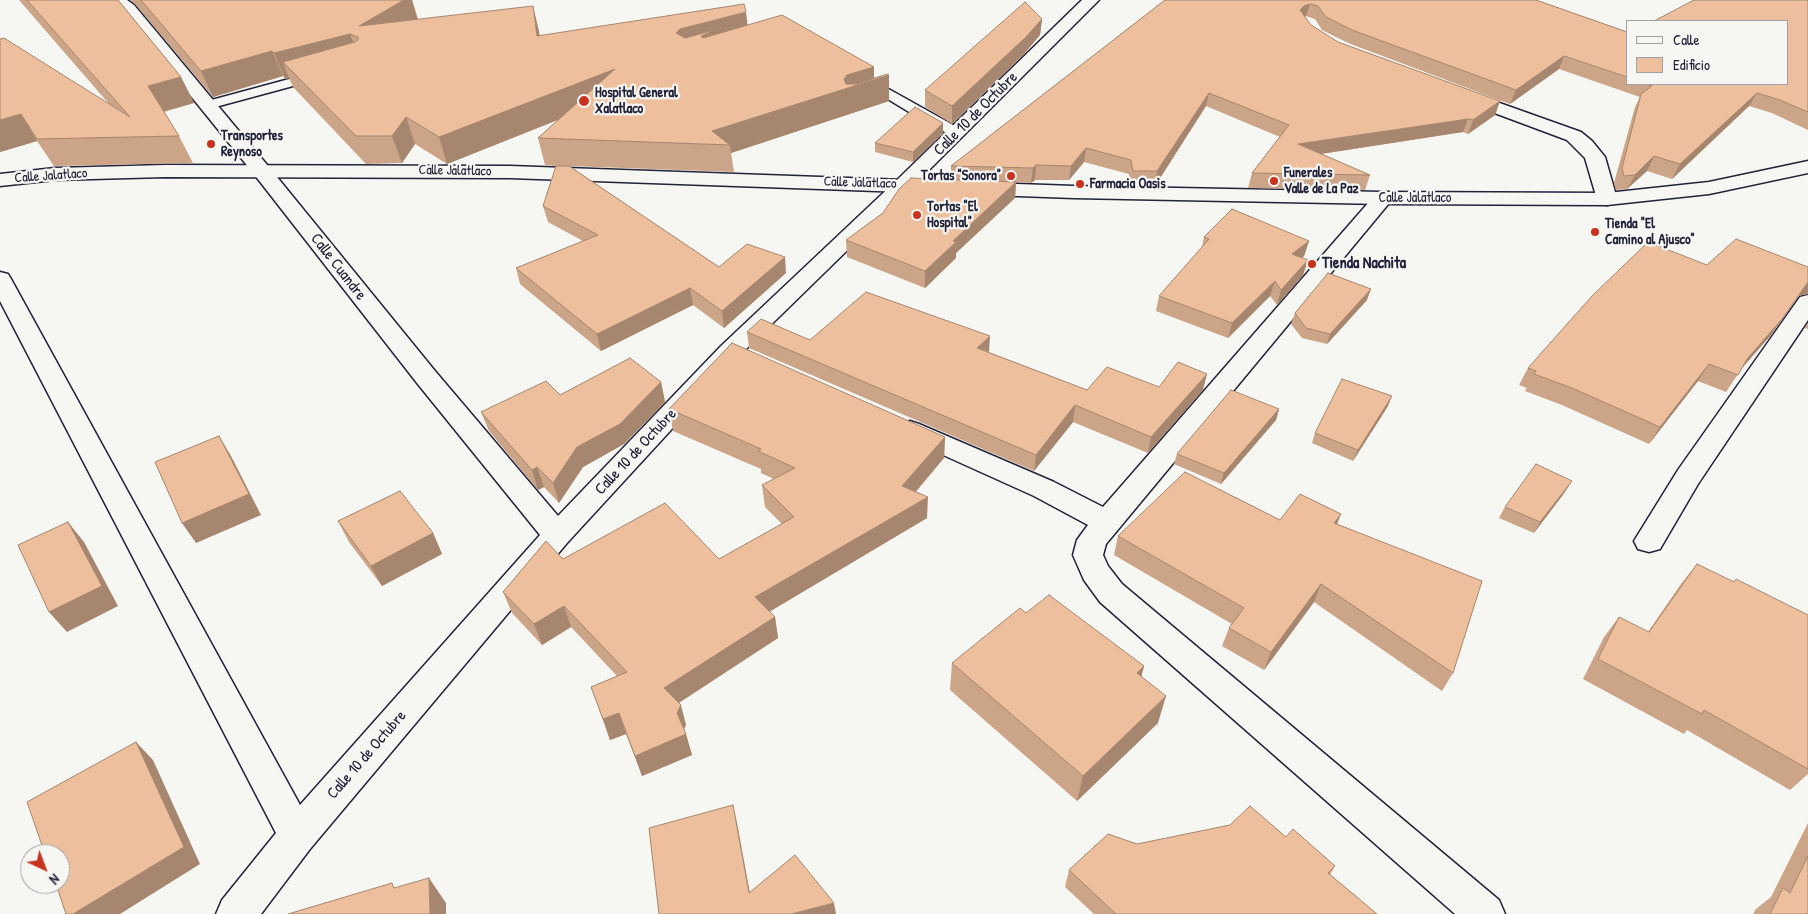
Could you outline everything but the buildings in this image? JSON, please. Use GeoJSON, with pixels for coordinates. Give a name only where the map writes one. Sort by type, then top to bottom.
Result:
{"type":"FeatureCollection","features":[{"type":"Feature","properties":{"kind":"street","name":"Calle Cuandre"},"geometry":{"type":"LineString","coordinates":[[117,0],[128,8],[208,105],[426,377],[557,535]]}},
{"type":"Feature","properties":{"kind":"street","name":"Calle 10 de Octubre"},"geometry":{"type":"LineString","coordinates":[[236,914],[297,836],[557,535],[730,351],[957,133],[1091,0]]}},
{"type":"Feature","properties":{"kind":"street"},"geometry":{"type":"LineString","coordinates":[[1448,90],[1574,136],[1595,157],[1607,199]]}},
{"type":"Feature","properties":{"kind":"street","name":"Calle Jalatlaco"},"geometry":{"type":"LineString","coordinates":[[0,180],[55,174],[261,170],[510,172],[904,184],[1074,192],[1383,198],[1607,199],[1709,188],[1808,167]]}},
{"type":"Feature","properties":{"kind":"street"},"geometry":{"type":"LineString","coordinates":[[1383,198],[1092,540],[1088,555],[1095,572],[1111,593],[1485,914]]}},
{"type":"Feature","properties":{"kind":"street"},"geometry":{"type":"LineString","coordinates":[[0,279],[297,836]]}},
{"type":"Feature","properties":{"kind":"street"},"geometry":{"type":"LineString","coordinates":[[1649,540],[1688,477],[1808,302]]}},
{"type":"Feature","properties":{"kind":"street"},"geometry":{"type":"LineString","coordinates":[[730,351],[757,363]]}},
{"type":"Feature","properties":{"kind":"street"},"geometry":{"type":"LineString","coordinates":[[892,422],[1044,489],[1108,522]]}},
{"type":"Feature","properties":{"kind":"lane"},"geometry":{"type":"LineString","coordinates":[[208,105],[332,71]]}},
{"type":"Feature","properties":{"kind":"lane"},"geometry":{"type":"LineString","coordinates":[[855,73],[887,94],[957,133]]}},
{"type":"Feature","properties":{"kind":"lane"},"geometry":{"type":"LineString","coordinates":[[870,100],[887,94]]}},
{"type":"Feature","properties":{"kind":"place","name":"Hospital General Xalatlaco"},"geometry":{"type":"Point","coordinates":[584,101]}},
{"type":"Feature","properties":{"kind":"place","name":"Transportes Reynoso"},"geometry":{"type":"Point","coordinates":[211,144]}},
{"type":"Feature","properties":{"kind":"place","name":"Tortas \"Sonora\""},"geometry":{"type":"Point","coordinates":[1011,176]}},
{"type":"Feature","properties":{"kind":"place","name":"Funerales Valle de La Paz"},"geometry":{"type":"Point","coordinates":[1274,181]}},
{"type":"Feature","properties":{"kind":"place","name":"Farmacia Oasis"},"geometry":{"type":"Point","coordinates":[1080,184]}},
{"type":"Feature","properties":{"kind":"place","name":"Tortas \"El Hospital\""},"geometry":{"type":"Point","coordinates":[917,215]}},
{"type":"Feature","properties":{"kind":"place","name":"Tienda \"El Camino al Ajusco\""},"geometry":{"type":"Point","coordinates":[1595,232]}},
{"type":"Feature","properties":{"kind":"place","name":"Tienda Nachita"},"geometry":{"type":"Point","coordinates":[1312,264]}}]}
